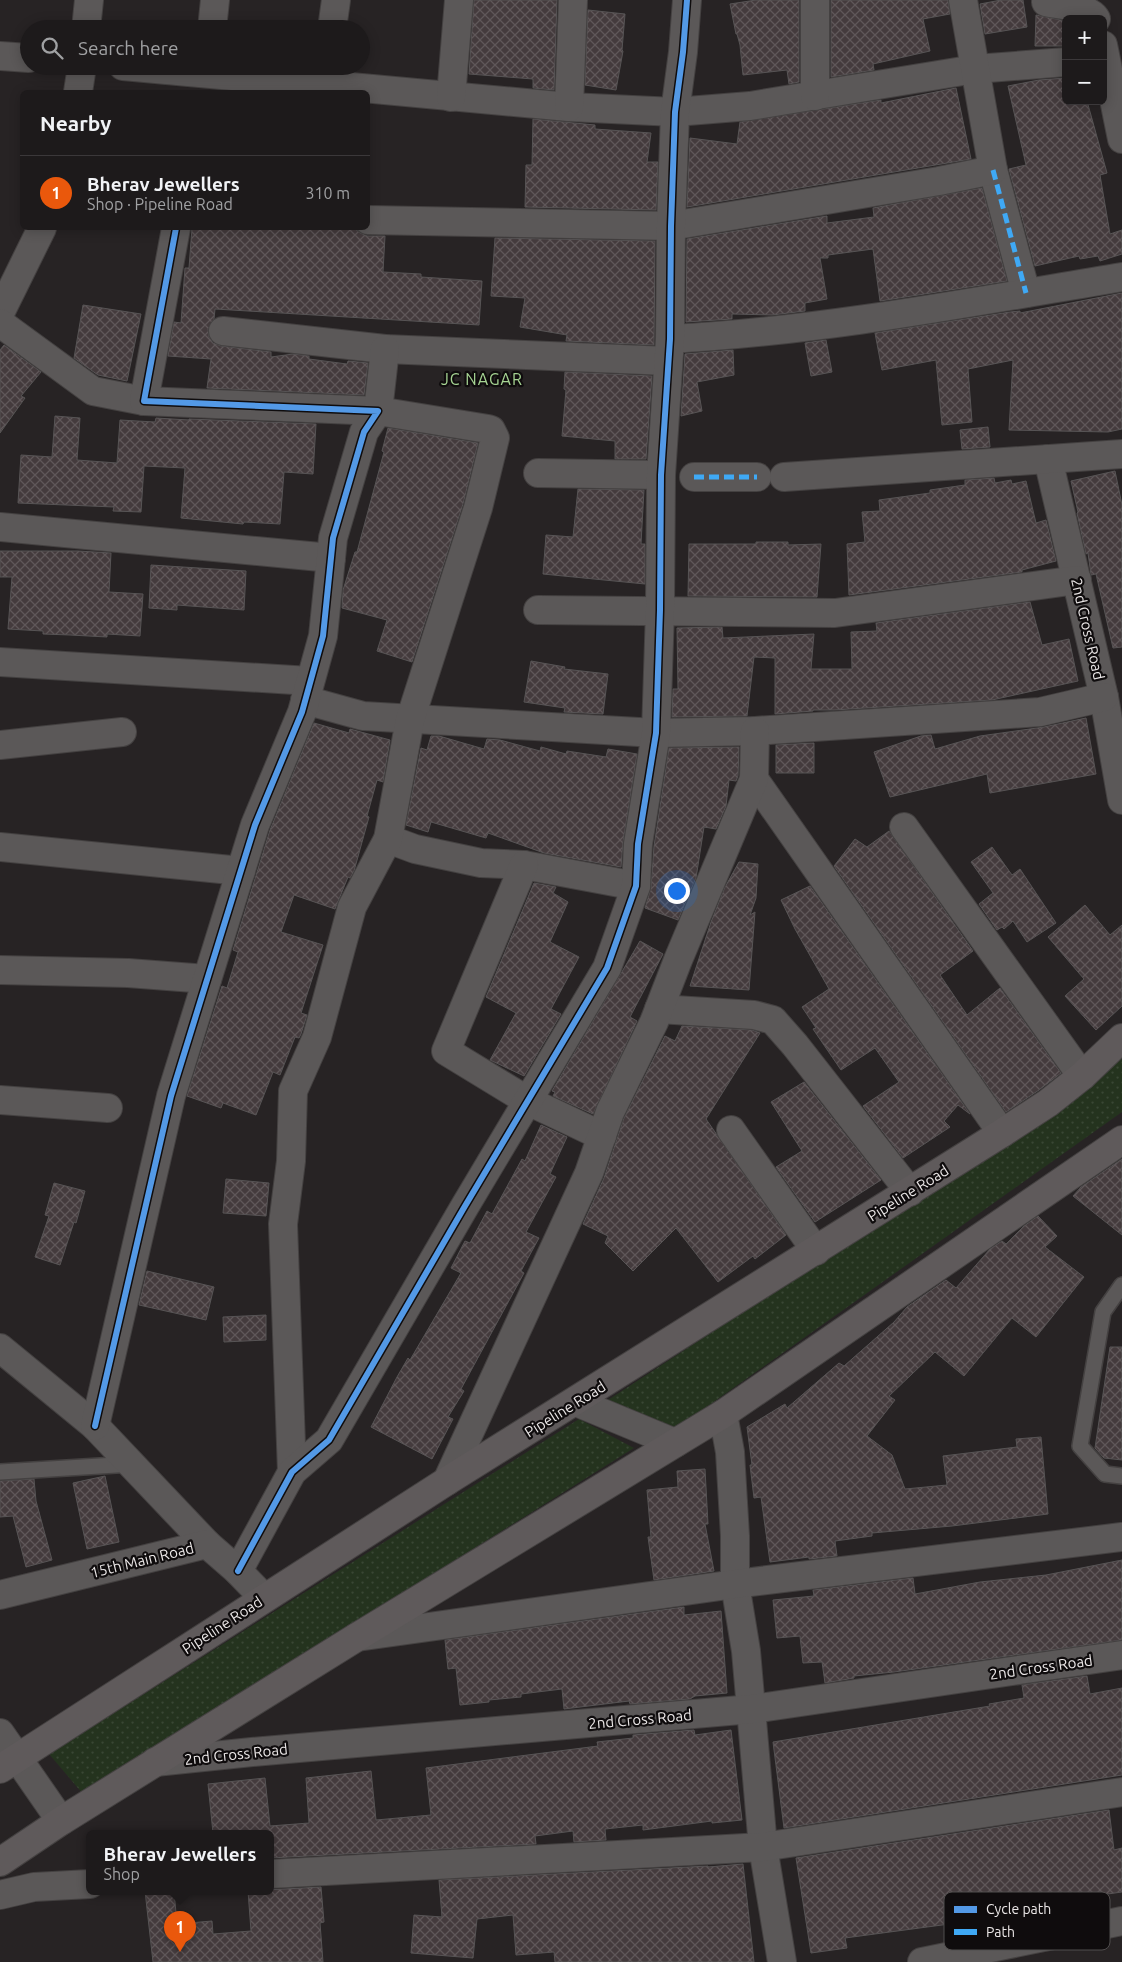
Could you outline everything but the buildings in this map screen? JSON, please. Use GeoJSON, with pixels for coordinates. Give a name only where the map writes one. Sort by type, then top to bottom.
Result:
{"type":"FeatureCollection","features":[{"type":"Feature","properties":{"kind":"main road","name":"Pipeline Road"},"geometry":{"type":"LineString","coordinates":[[9,1763],[448,1481],[1002,1133],[1082,1076],[1122,1038]]}},
{"type":"Feature","properties":{"kind":"main road"},"geometry":{"type":"LineString","coordinates":[[0,1862],[155,1762],[723,1414],[1122,1140]]}},
{"type":"Feature","properties":{"kind":"street"},"geometry":{"type":"LineString","coordinates":[[87,20],[89,0]]}},
{"type":"Feature","properties":{"kind":"street"},"geometry":{"type":"LineString","coordinates":[[213,20],[215,0]]}},
{"type":"Feature","properties":{"kind":"street"},"geometry":{"type":"LineString","coordinates":[[333,20],[336,0]]}},
{"type":"Feature","properties":{"kind":"street"},"geometry":{"type":"LineString","coordinates":[[451,97],[459,0]]}},
{"type":"Feature","properties":{"kind":"street"},"geometry":{"type":"LineString","coordinates":[[569,107],[573,0]]}},
{"type":"Feature","properties":{"kind":"street"},"geometry":{"type":"LineString","coordinates":[[238,1571],[292,1472],[329,1440],[607,968],[636,886],[638,844],[656,733],[660,610],[661,475],[669,350],[675,112],[684,52],[687,0]]}},
{"type":"Feature","properties":{"kind":"street"},"geometry":{"type":"LineString","coordinates":[[815,0],[815,96]]}},
{"type":"Feature","properties":{"kind":"street"},"geometry":{"type":"LineString","coordinates":[[963,0],[992,170],[1026,293]]}},
{"type":"Feature","properties":{"kind":"street"},"geometry":{"type":"LineString","coordinates":[[1046,2],[1088,11],[1094,15]]}},
{"type":"Feature","properties":{"kind":"street"},"geometry":{"type":"LineString","coordinates":[[1109,54],[1122,139]]}},
{"type":"Feature","properties":{"kind":"street"},"geometry":{"type":"LineString","coordinates":[[0,56],[20,57]]}},
{"type":"Feature","properties":{"kind":"street"},"geometry":{"type":"LineString","coordinates":[[190,75],[325,82],[451,97],[569,107],[675,112],[750,106],[975,69],[1062,62]]}},
{"type":"Feature","properties":{"kind":"street"},"geometry":{"type":"LineString","coordinates":[[78,90],[81,75]]}},
{"type":"Feature","properties":{"kind":"street"},"geometry":{"type":"LineString","coordinates":[[370,220],[671,226],[939,181],[992,170]]}},
{"type":"Feature","properties":{"kind":"street"},"geometry":{"type":"LineString","coordinates":[[0,313],[41,230]]}},
{"type":"Feature","properties":{"kind":"street"},"geometry":{"type":"LineString","coordinates":[[144,401],[176,230]]}},
{"type":"Feature","properties":{"kind":"street"},"geometry":{"type":"LineString","coordinates":[[223,331],[385,349],[669,350],[720,336],[878,317],[1122,277]]}},
{"type":"Feature","properties":{"kind":"street"},"geometry":{"type":"LineString","coordinates":[[0,323],[93,391],[144,401],[378,411],[488,429],[491,430],[495,438],[478,508],[410,720],[388,839],[352,906],[317,1037],[293,1091],[291,1161],[283,1224],[292,1472]]}},
{"type":"Feature","properties":{"kind":"street"},"geometry":{"type":"LineString","coordinates":[[95,1426],[171,1096],[255,825],[302,712],[323,636],[333,538],[364,432],[378,411],[385,349]]}},
{"type":"Feature","properties":{"kind":"street"},"geometry":{"type":"LineString","coordinates":[[784,477],[1122,454]]}},
{"type":"Feature","properties":{"kind":"street","name":"2nd Cross Road"},"geometry":{"type":"LineString","coordinates":[[1048,459],[1104,697],[1122,800]]}},
{"type":"Feature","properties":{"kind":"street"},"geometry":{"type":"LineString","coordinates":[[538,473],[661,475]]}},
{"type":"Feature","properties":{"kind":"street"},"geometry":{"type":"LineString","coordinates":[[694,478],[757,477]]}},
{"type":"Feature","properties":{"kind":"street"},"geometry":{"type":"LineString","coordinates":[[0,527],[331,558]]}},
{"type":"Feature","properties":{"kind":"street"},"geometry":{"type":"LineString","coordinates":[[538,610],[835,613],[1076,580]]}},
{"type":"Feature","properties":{"kind":"street"},"geometry":{"type":"LineString","coordinates":[[0,662],[307,690],[363,716],[656,733],[755,731],[1040,712],[1104,697]]}},
{"type":"Feature","properties":{"kind":"street"},"geometry":{"type":"LineString","coordinates":[[448,1481],[589,1173],[610,1112],[659,1009],[754,779],[755,731]]}},
{"type":"Feature","properties":{"kind":"street"},"geometry":{"type":"LineString","coordinates":[[0,745],[122,732]]}},
{"type":"Feature","properties":{"kind":"street"},"geometry":{"type":"LineString","coordinates":[[754,779],[1002,1133]]}},
{"type":"Feature","properties":{"kind":"street"},"geometry":{"type":"LineString","coordinates":[[904,827],[1082,1076]]}},
{"type":"Feature","properties":{"kind":"street"},"geometry":{"type":"LineString","coordinates":[[388,839],[415,849],[481,862],[524,865],[636,886]]}},
{"type":"Feature","properties":{"kind":"street"},"geometry":{"type":"LineString","coordinates":[[0,847],[241,871]]}},
{"type":"Feature","properties":{"kind":"street"},"geometry":{"type":"LineString","coordinates":[[524,865],[446,1051],[528,1101],[602,1136]]}},
{"type":"Feature","properties":{"kind":"street"},"geometry":{"type":"LineString","coordinates":[[0,970],[128,973],[207,978]]}},
{"type":"Feature","properties":{"kind":"street"},"geometry":{"type":"LineString","coordinates":[[659,1009],[754,1015],[773,1020],[795,1045],[910,1192]]}},
{"type":"Feature","properties":{"kind":"street"},"geometry":{"type":"LineString","coordinates":[[0,1100],[108,1108]]}},
{"type":"Feature","properties":{"kind":"street"},"geometry":{"type":"LineString","coordinates":[[731,1130],[816,1251]]}},
{"type":"Feature","properties":{"kind":"street"},"geometry":{"type":"LineString","coordinates":[[0,1348],[95,1426],[207,1544]]}},
{"type":"Feature","properties":{"kind":"street"},"geometry":{"type":"LineString","coordinates":[[576,1402],[675,1443]]}},
{"type":"Feature","properties":{"kind":"street"},"geometry":{"type":"LineString","coordinates":[[723,1414],[730,1452],[735,1536],[735,1584],[746,1650],[763,1847],[782,1962]]}},
{"type":"Feature","properties":{"kind":"street"},"geometry":{"type":"LineString","coordinates":[[357,1637],[735,1584],[1122,1537]]}},
{"type":"Feature","properties":{"kind":"street","name":"15th Main Road"},"geometry":{"type":"LineString","coordinates":[[0,1595],[207,1544],[238,1571],[264,1598]]}},
{"type":"Feature","properties":{"kind":"street","name":"2nd Cross Road"},"geometry":{"type":"LineString","coordinates":[[155,1762],[752,1709],[1122,1655]]}},
{"type":"Feature","properties":{"kind":"street"},"geometry":{"type":"LineString","coordinates":[[0,1733],[9,1763],[61,1821]]}},
{"type":"Feature","properties":{"kind":"street"},"geometry":{"type":"LineString","coordinates":[[274,1874],[763,1847],[1122,1792]]}},
{"type":"Feature","properties":{"kind":"street"},"geometry":{"type":"LineString","coordinates":[[0,1895],[34,1886],[86,1884]]}},
{"type":"Feature","properties":{"kind":"street"},"geometry":{"type":"LineString","coordinates":[[922,1962],[981,1950]]}},
{"type":"Feature","properties":{"kind":"lane"},"geometry":{"type":"LineString","coordinates":[[1122,1285],[1103,1312],[1080,1446],[1106,1474],[1122,1476]]}},
{"type":"Feature","properties":{"kind":"lane"},"geometry":{"type":"LineString","coordinates":[[0,1472],[133,1464]]}},
{"type":"Feature","properties":{"kind":"green space"},"geometry":{"type":"Polygon","coordinates":[[[1122,1049],[1122,1112],[677,1428],[608,1400],[1065,1102],[1122,1049]]]}},
{"type":"Feature","properties":{"kind":"green space"},"geometry":{"type":"Polygon","coordinates":[[[579,1419],[634,1448],[83,1794],[49,1754],[579,1419]]]}},
{"type":"Feature","properties":{"kind":"marked path"},"geometry":{"type":"LineString","coordinates":[[993,170],[1026,293]]}},
{"type":"Feature","properties":{"kind":"marked path"},"geometry":{"type":"LineString","coordinates":[[694,477],[757,477]]}},
{"type":"Feature","properties":{"kind":"cycle path"},"geometry":{"type":"LineString","coordinates":[[238,1571],[292,1472],[329,1440],[465,1206],[607,968],[636,886],[638,844],[656,733],[660,610],[661,475],[670,339],[675,112],[683,52],[687,0]]}},
{"type":"Feature","properties":{"kind":"cycle path"},"geometry":{"type":"LineString","coordinates":[[95,1426],[171,1096],[255,825],[302,712],[323,636],[333,538],[364,432],[378,411],[144,401],[176,230]]}},
{"type":"Feature","properties":{"kind":"place","name":"Bherav Jewellers"},"geometry":{"type":"Point","coordinates":[180,1952]}},
{"type":"Feature","properties":{"kind":"district","name":"JC NAGAR"},"geometry":{"type":"Point","coordinates":[482,379]}}]}
